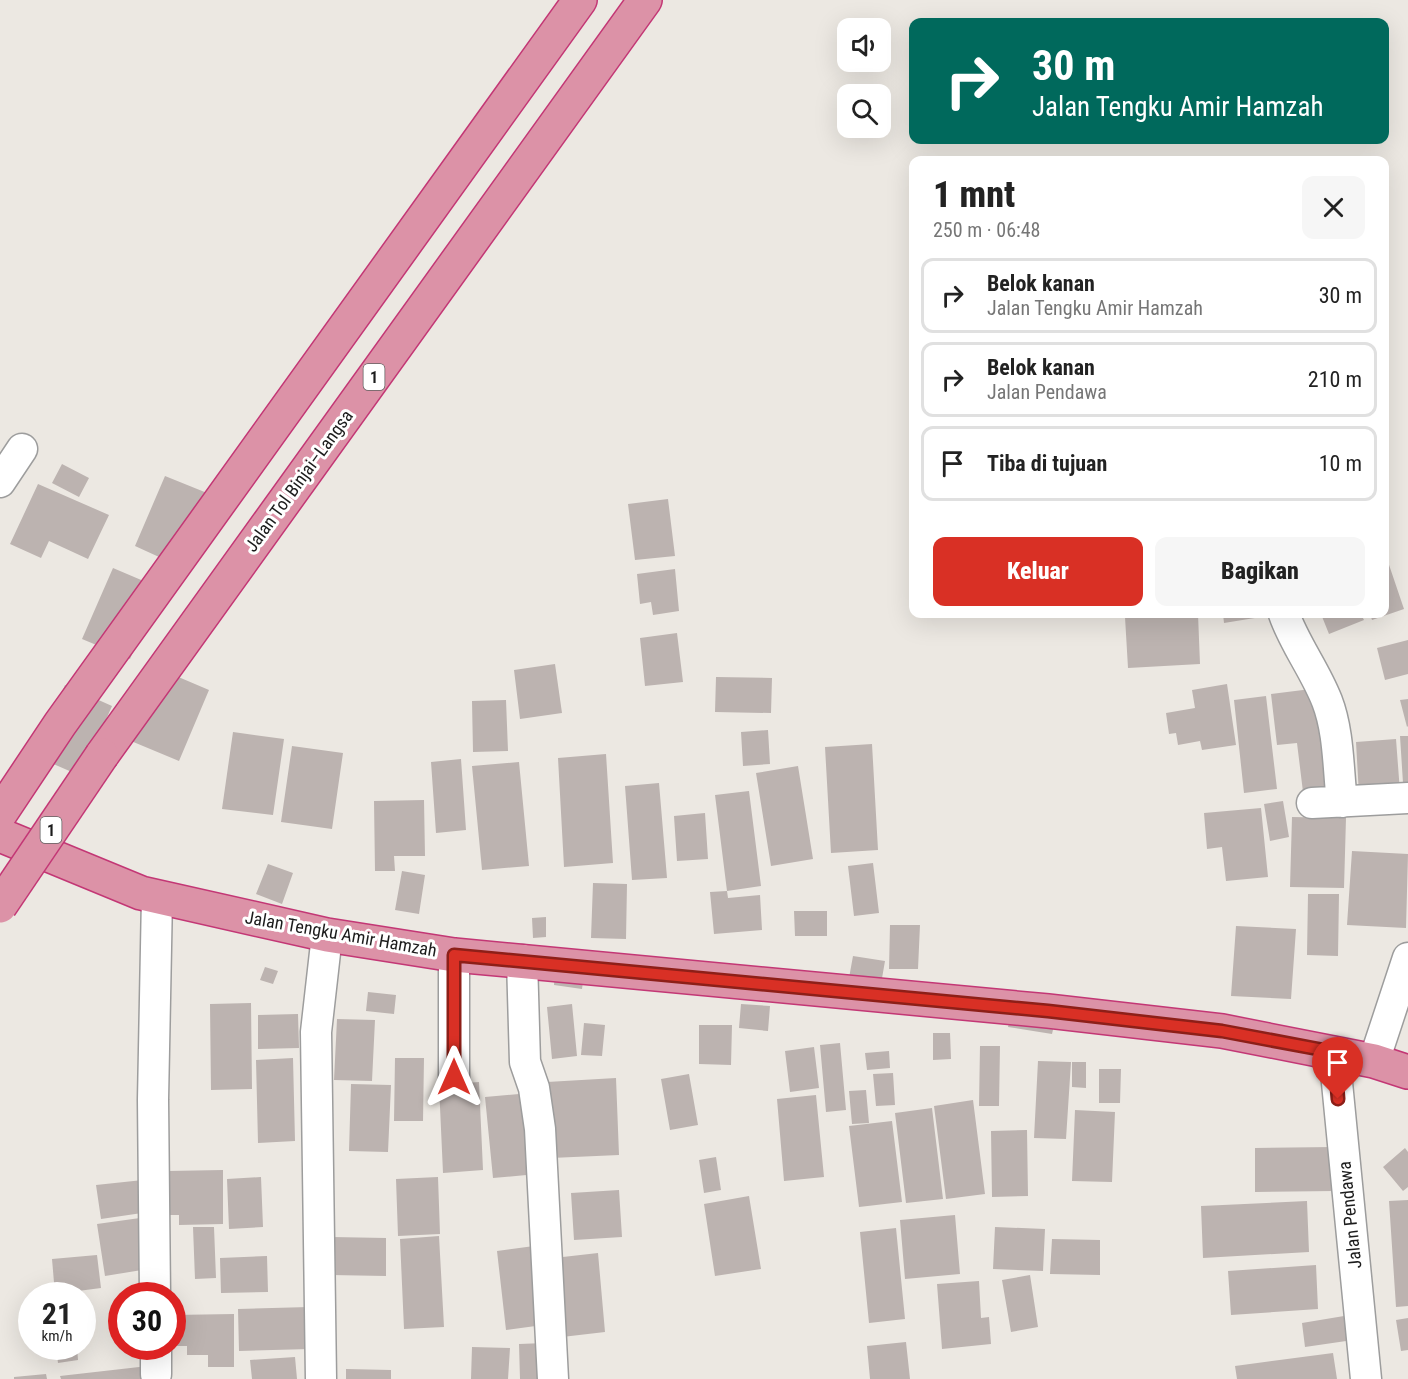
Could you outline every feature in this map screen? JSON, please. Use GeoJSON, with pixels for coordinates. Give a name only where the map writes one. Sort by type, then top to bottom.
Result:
{"type":"FeatureCollection","features":[{"type":"Feature","properties":{"kind":"highway"},"geometry":{"type":"LineString","coordinates":[[0,813],[60,724],[580,0]]}},
{"type":"Feature","properties":{"kind":"highway","name":"Jalan Tol Binjai–Langsa"},"geometry":{"type":"LineString","coordinates":[[0,906],[102,755],[645,0]]}},
{"type":"Feature","properties":{"kind":"highway","name":"Jalan Tengku Amir Hamzah"},"geometry":{"type":"LineString","coordinates":[[0,836],[105,879],[157,897],[327,934],[454,955],[1048,1011],[1222,1031],[1334,1052],[1408,1072]]}},
{"type":"Feature","properties":{"kind":"street"},"geometry":{"type":"LineString","coordinates":[[0,482],[22,449]]}},
{"type":"Feature","properties":{"kind":"street"},"geometry":{"type":"LineString","coordinates":[[1285,618],[1291,634],[1320,685],[1333,721],[1342,802]]}},
{"type":"Feature","properties":{"kind":"street"},"geometry":{"type":"LineString","coordinates":[[1312,803],[1408,798]]}},
{"type":"Feature","properties":{"kind":"street"},"geometry":{"type":"LineString","coordinates":[[155,1282],[153,1100],[157,897]]}},
{"type":"Feature","properties":{"kind":"street"},"geometry":{"type":"LineString","coordinates":[[321,1379],[316,1032],[327,934]]}},
{"type":"Feature","properties":{"kind":"street"},"geometry":{"type":"LineString","coordinates":[[454,955],[454,1077]]}},
{"type":"Feature","properties":{"kind":"street"},"geometry":{"type":"LineString","coordinates":[[1374,1061],[1408,958]]}},
{"type":"Feature","properties":{"kind":"street"},"geometry":{"type":"LineString","coordinates":[[522,960],[525,1062],[534,1088],[540,1129],[553,1379]]}},
{"type":"Feature","properties":{"kind":"street","name":"Jalan Pendawa"},"geometry":{"type":"LineString","coordinates":[[1334,1052],[1366,1379]]}},
{"type":"Feature","properties":{"kind":"building"},"geometry":{"type":"Polygon","coordinates":[[[62,464],[89,478],[79,497],[52,483],[62,464]]]}},
{"type":"Feature","properties":{"kind":"building"},"geometry":{"type":"Polygon","coordinates":[[[165,476],[212,495],[181,567],[135,546],[165,476]]]}},
{"type":"Feature","properties":{"kind":"building"},"geometry":{"type":"Polygon","coordinates":[[[38,484],[109,515],[88,559],[49,541],[41,558],[10,544],[38,484]]]}},
{"type":"Feature","properties":{"kind":"building"},"geometry":{"type":"Polygon","coordinates":[[[668,499],[675,556],[635,560],[628,504],[668,499]]]}},
{"type":"Feature","properties":{"kind":"building"},"geometry":{"type":"Polygon","coordinates":[[[1389,565],[1404,609],[1389,614],[1389,565]]]}},
{"type":"Feature","properties":{"kind":"building"},"geometry":{"type":"Polygon","coordinates":[[[113,568],[160,588],[130,659],[82,639],[113,568]]]}},
{"type":"Feature","properties":{"kind":"building"},"geometry":{"type":"Polygon","coordinates":[[[675,569],[679,611],[653,615],[651,602],[640,604],[637,574],[675,569]]]}},
{"type":"Feature","properties":{"kind":"building"},"geometry":{"type":"Polygon","coordinates":[[[1125,618],[1198,618],[1200,664],[1128,668],[1125,618]]]}},
{"type":"Feature","properties":{"kind":"building"},"geometry":{"type":"Polygon","coordinates":[[[1223,618],[1255,618],[1224,623],[1223,618]]]}},
{"type":"Feature","properties":{"kind":"building"},"geometry":{"type":"Polygon","coordinates":[[[1323,618],[1363,618],[1364,620],[1329,634],[1323,618]]]}},
{"type":"Feature","properties":{"kind":"building"},"geometry":{"type":"Polygon","coordinates":[[[677,633],[683,682],[645,686],[640,638],[677,633]]]}},
{"type":"Feature","properties":{"kind":"building"},"geometry":{"type":"Polygon","coordinates":[[[1408,640],[1408,674],[1385,680],[1377,648],[1408,640]]]}},
{"type":"Feature","properties":{"kind":"building"},"geometry":{"type":"Polygon","coordinates":[[[555,664],[562,713],[520,719],[514,670],[555,664]]]}},
{"type":"Feature","properties":{"kind":"building"},"geometry":{"type":"Polygon","coordinates":[[[162,670],[209,690],[179,761],[131,741],[162,670]]]}},
{"type":"Feature","properties":{"kind":"building"},"geometry":{"type":"Polygon","coordinates":[[[716,677],[772,678],[771,713],[715,712],[716,677]]]}},
{"type":"Feature","properties":{"kind":"building"},"geometry":{"type":"Polygon","coordinates":[[[1227,684],[1236,745],[1202,750],[1200,741],[1178,745],[1176,733],[1169,734],[1166,713],[1195,708],[1192,690],[1227,684]]]}},
{"type":"Feature","properties":{"kind":"building"},"geometry":{"type":"Polygon","coordinates":[[[65,685],[112,706],[81,776],[35,756],[65,685]]]}},
{"type":"Feature","properties":{"kind":"building"},"geometry":{"type":"Polygon","coordinates":[[[1311,689],[1335,796],[1304,800],[1297,743],[1277,745],[1271,694],[1311,689]]]}},
{"type":"Feature","properties":{"kind":"building"},"geometry":{"type":"Polygon","coordinates":[[[1266,696],[1277,789],[1244,793],[1234,700],[1266,696]]]}},
{"type":"Feature","properties":{"kind":"building"},"geometry":{"type":"Polygon","coordinates":[[[1408,699],[1408,726],[1407,727],[1400,700],[1408,699]]]}},
{"type":"Feature","properties":{"kind":"building"},"geometry":{"type":"Polygon","coordinates":[[[506,700],[508,751],[473,752],[472,701],[506,700]]]}},
{"type":"Feature","properties":{"kind":"building"},"geometry":{"type":"Polygon","coordinates":[[[768,730],[770,764],[743,766],[741,732],[768,730]]]}},
{"type":"Feature","properties":{"kind":"building"},"geometry":{"type":"Polygon","coordinates":[[[233,732],[284,739],[273,815],[222,809],[233,732]]]}},
{"type":"Feature","properties":{"kind":"building"},"geometry":{"type":"Polygon","coordinates":[[[1400,736],[1408,736],[1408,782],[1403,783],[1400,736]]]}},
{"type":"Feature","properties":{"kind":"building"},"geometry":{"type":"Polygon","coordinates":[[[1396,739],[1400,792],[1359,795],[1356,742],[1396,739]]]}},
{"type":"Feature","properties":{"kind":"building"},"geometry":{"type":"Polygon","coordinates":[[[872,744],[878,850],[831,853],[825,747],[872,744]]]}},
{"type":"Feature","properties":{"kind":"building"},"geometry":{"type":"Polygon","coordinates":[[[292,746],[343,753],[332,829],[281,822],[292,746]]]}},
{"type":"Feature","properties":{"kind":"building"},"geometry":{"type":"Polygon","coordinates":[[[606,754],[613,863],[564,867],[558,758],[606,754]]]}},
{"type":"Feature","properties":{"kind":"building"},"geometry":{"type":"Polygon","coordinates":[[[461,759],[466,830],[436,833],[431,762],[461,759]]]}},
{"type":"Feature","properties":{"kind":"building"},"geometry":{"type":"Polygon","coordinates":[[[519,762],[529,866],[482,870],[472,766],[519,762]]]}},
{"type":"Feature","properties":{"kind":"building"},"geometry":{"type":"Polygon","coordinates":[[[798,766],[813,859],[771,866],[756,773],[798,766]]]}},
{"type":"Feature","properties":{"kind":"building"},"geometry":{"type":"Polygon","coordinates":[[[659,783],[667,878],[632,880],[625,786],[659,783]]]}},
{"type":"Feature","properties":{"kind":"building"},"geometry":{"type":"Polygon","coordinates":[[[749,791],[761,886],[727,891],[715,795],[749,791]]]}},
{"type":"Feature","properties":{"kind":"building"},"geometry":{"type":"Polygon","coordinates":[[[424,800],[425,856],[394,856],[395,871],[375,871],[374,801],[424,800]]]}},
{"type":"Feature","properties":{"kind":"building"},"geometry":{"type":"Polygon","coordinates":[[[1283,801],[1289,837],[1270,841],[1264,804],[1283,801]]]}},
{"type":"Feature","properties":{"kind":"building"},"geometry":{"type":"Polygon","coordinates":[[[1261,808],[1268,877],[1226,881],[1222,847],[1207,849],[1204,813],[1261,808]]]}},
{"type":"Feature","properties":{"kind":"building"},"geometry":{"type":"Polygon","coordinates":[[[705,813],[708,859],[677,861],[674,816],[705,813]]]}},
{"type":"Feature","properties":{"kind":"building"},"geometry":{"type":"Polygon","coordinates":[[[1292,817],[1346,818],[1344,888],[1290,887],[1292,817]]]}},
{"type":"Feature","properties":{"kind":"building"},"geometry":{"type":"Polygon","coordinates":[[[1352,851],[1408,854],[1406,928],[1347,925],[1352,851]]]}},
{"type":"Feature","properties":{"kind":"building"},"geometry":{"type":"Polygon","coordinates":[[[873,863],[879,913],[854,916],[848,866],[873,863]]]}},
{"type":"Feature","properties":{"kind":"building"},"geometry":{"type":"Polygon","coordinates":[[[268,864],[293,873],[282,904],[256,894],[268,864]]]}},
{"type":"Feature","properties":{"kind":"building"},"geometry":{"type":"Polygon","coordinates":[[[402,871],[425,875],[419,914],[395,910],[402,871]]]}},
{"type":"Feature","properties":{"kind":"building"},"geometry":{"type":"Polygon","coordinates":[[[593,883],[627,884],[626,939],[591,938],[593,883]]]}},
{"type":"Feature","properties":{"kind":"building"},"geometry":{"type":"Polygon","coordinates":[[[727,891],[728,898],[760,895],[762,930],[714,934],[710,892],[727,891]]]}},
{"type":"Feature","properties":{"kind":"building"},"geometry":{"type":"Polygon","coordinates":[[[1308,894],[1339,894],[1338,956],[1307,955],[1308,894]]]}},
{"type":"Feature","properties":{"kind":"building"},"geometry":{"type":"Polygon","coordinates":[[[794,911],[827,911],[827,936],[795,936],[794,911]]]}},
{"type":"Feature","properties":{"kind":"building"},"geometry":{"type":"Polygon","coordinates":[[[546,917],[546,937],[533,938],[532,918],[546,917]]]}},
{"type":"Feature","properties":{"kind":"building"},"geometry":{"type":"Polygon","coordinates":[[[890,925],[920,925],[918,969],[889,969],[890,925]]]}},
{"type":"Feature","properties":{"kind":"building"},"geometry":{"type":"Polygon","coordinates":[[[1236,926],[1296,929],[1291,999],[1231,996],[1236,926]]]}},
{"type":"Feature","properties":{"kind":"building"},"geometry":{"type":"Polygon","coordinates":[[[853,956],[885,961],[881,984],[849,978],[853,956]]]}},
{"type":"Feature","properties":{"kind":"building"},"geometry":{"type":"Polygon","coordinates":[[[265,967],[278,971],[273,984],[260,980],[265,967]]]}},
{"type":"Feature","properties":{"kind":"building"},"geometry":{"type":"Polygon","coordinates":[[[555,971],[584,975],[582,989],[554,985],[555,971]]]}},
{"type":"Feature","properties":{"kind":"building"},"geometry":{"type":"Polygon","coordinates":[[[368,992],[396,995],[394,1014],[366,1011],[368,992]]]}},
{"type":"Feature","properties":{"kind":"building"},"geometry":{"type":"Polygon","coordinates":[[[251,1003],[252,1089],[211,1090],[210,1004],[251,1003]]]}},
{"type":"Feature","properties":{"kind":"building"},"geometry":{"type":"Polygon","coordinates":[[[572,1004],[577,1056],[552,1059],[547,1007],[572,1004]]]}},
{"type":"Feature","properties":{"kind":"building"},"geometry":{"type":"Polygon","coordinates":[[[741,1004],[770,1006],[768,1031],[739,1028],[741,1004]]]}},
{"type":"Feature","properties":{"kind":"building"},"geometry":{"type":"Polygon","coordinates":[[[1011,1013],[1055,1021],[1052,1034],[1008,1027],[1011,1013]]]}},
{"type":"Feature","properties":{"kind":"building"},"geometry":{"type":"Polygon","coordinates":[[[298,1014],[299,1048],[258,1049],[258,1015],[298,1014]]]}},
{"type":"Feature","properties":{"kind":"building"},"geometry":{"type":"Polygon","coordinates":[[[337,1019],[375,1020],[372,1081],[334,1080],[337,1019]]]}},
{"type":"Feature","properties":{"kind":"building"},"geometry":{"type":"Polygon","coordinates":[[[584,1023],[605,1025],[602,1056],[581,1055],[584,1023]]]}},
{"type":"Feature","properties":{"kind":"building"},"geometry":{"type":"Polygon","coordinates":[[[699,1025],[732,1025],[731,1065],[699,1064],[699,1025]]]}},
{"type":"Feature","properties":{"kind":"building"},"geometry":{"type":"Polygon","coordinates":[[[933,1033],[950,1033],[951,1059],[933,1060],[933,1033]]]}},
{"type":"Feature","properties":{"kind":"building"},"geometry":{"type":"Polygon","coordinates":[[[840,1043],[846,1110],[826,1112],[820,1045],[840,1043]]]}},
{"type":"Feature","properties":{"kind":"building"},"geometry":{"type":"Polygon","coordinates":[[[980,1046],[1000,1046],[999,1106],[979,1106],[980,1046]]]}},
{"type":"Feature","properties":{"kind":"building"},"geometry":{"type":"Polygon","coordinates":[[[814,1047],[819,1088],[790,1092],[785,1051],[814,1047]]]}},
{"type":"Feature","properties":{"kind":"building"},"geometry":{"type":"Polygon","coordinates":[[[889,1051],[890,1068],[867,1070],[865,1053],[889,1051]]]}},
{"type":"Feature","properties":{"kind":"building"},"geometry":{"type":"Polygon","coordinates":[[[293,1058],[295,1141],[258,1143],[256,1060],[293,1058]]]}},
{"type":"Feature","properties":{"kind":"building"},"geometry":{"type":"Polygon","coordinates":[[[395,1058],[424,1058],[423,1121],[394,1121],[395,1058]]]}},
{"type":"Feature","properties":{"kind":"building"},"geometry":{"type":"Polygon","coordinates":[[[1038,1061],[1071,1062],[1066,1139],[1034,1138],[1038,1061]]]}},
{"type":"Feature","properties":{"kind":"building"},"geometry":{"type":"Polygon","coordinates":[[[1072,1062],[1086,1062],[1086,1088],[1072,1087],[1072,1062]]]}},
{"type":"Feature","properties":{"kind":"building"},"geometry":{"type":"Polygon","coordinates":[[[1099,1069],[1121,1069],[1120,1103],[1099,1103],[1099,1069]]]}},
{"type":"Feature","properties":{"kind":"building"},"geometry":{"type":"Polygon","coordinates":[[[893,1073],[895,1105],[876,1106],[873,1074],[893,1073]]]}},
{"type":"Feature","properties":{"kind":"building"},"geometry":{"type":"Polygon","coordinates":[[[689,1074],[698,1125],[670,1130],[661,1079],[689,1074]]]}},
{"type":"Feature","properties":{"kind":"building"},"geometry":{"type":"Polygon","coordinates":[[[616,1078],[619,1155],[551,1158],[547,1082],[616,1078]]]}},
{"type":"Feature","properties":{"kind":"building"},"geometry":{"type":"Polygon","coordinates":[[[479,1082],[483,1170],[443,1173],[439,1085],[479,1082]]]}},
{"type":"Feature","properties":{"kind":"building"},"geometry":{"type":"Polygon","coordinates":[[[351,1084],[391,1085],[388,1152],[349,1151],[351,1084]]]}},
{"type":"Feature","properties":{"kind":"building"},"geometry":{"type":"Polygon","coordinates":[[[866,1090],[869,1123],[852,1124],[849,1091],[866,1090]]]}},
{"type":"Feature","properties":{"kind":"building"},"geometry":{"type":"Polygon","coordinates":[[[530,1093],[537,1174],[493,1178],[485,1097],[530,1093]]]}},
{"type":"Feature","properties":{"kind":"building"},"geometry":{"type":"Polygon","coordinates":[[[816,1095],[824,1177],[784,1181],[777,1099],[816,1095]]]}},
{"type":"Feature","properties":{"kind":"building"},"geometry":{"type":"Polygon","coordinates":[[[973,1100],[985,1194],[946,1199],[934,1106],[973,1100]]]}},
{"type":"Feature","properties":{"kind":"building"},"geometry":{"type":"Polygon","coordinates":[[[932,1108],[943,1199],[906,1203],[895,1113],[932,1108]]]}},
{"type":"Feature","properties":{"kind":"building"},"geometry":{"type":"Polygon","coordinates":[[[1075,1110],[1115,1112],[1112,1182],[1072,1181],[1075,1110]]]}},
{"type":"Feature","properties":{"kind":"building"},"geometry":{"type":"Polygon","coordinates":[[[892,1121],[902,1202],[859,1207],[849,1126],[892,1121]]]}},
{"type":"Feature","properties":{"kind":"building"},"geometry":{"type":"Polygon","coordinates":[[[1027,1130],[1028,1196],[992,1197],[991,1131],[1027,1130]]]}},
{"type":"Feature","properties":{"kind":"building"},"geometry":{"type":"Polygon","coordinates":[[[1334,1147],[1334,1191],[1255,1192],[1255,1148],[1334,1147]]]}},
{"type":"Feature","properties":{"kind":"building"},"geometry":{"type":"Polygon","coordinates":[[[1405,1148],[1408,1152],[1408,1187],[1403,1191],[1383,1167],[1405,1148]]]}},
{"type":"Feature","properties":{"kind":"building"},"geometry":{"type":"Polygon","coordinates":[[[716,1157],[721,1190],[704,1193],[699,1160],[716,1157]]]}},
{"type":"Feature","properties":{"kind":"building"},"geometry":{"type":"Polygon","coordinates":[[[223,1170],[223,1224],[179,1225],[179,1215],[169,1215],[168,1171],[223,1170]]]}},
{"type":"Feature","properties":{"kind":"building"},"geometry":{"type":"Polygon","coordinates":[[[261,1177],[263,1227],[229,1229],[227,1179],[261,1177]]]}},
{"type":"Feature","properties":{"kind":"building"},"geometry":{"type":"Polygon","coordinates":[[[438,1177],[440,1234],[398,1236],[396,1179],[438,1177]]]}},
{"type":"Feature","properties":{"kind":"building"},"geometry":{"type":"Polygon","coordinates":[[[143,1180],[142,1213],[101,1219],[96,1185],[143,1180]]]}},
{"type":"Feature","properties":{"kind":"building"},"geometry":{"type":"Polygon","coordinates":[[[619,1190],[622,1237],[574,1240],[571,1193],[619,1190]]]}},
{"type":"Feature","properties":{"kind":"building"},"geometry":{"type":"Polygon","coordinates":[[[749,1196],[761,1269],[715,1276],[704,1204],[749,1196]]]}},
{"type":"Feature","properties":{"kind":"building"},"geometry":{"type":"Polygon","coordinates":[[[1408,1200],[1408,1306],[1396,1307],[1389,1201],[1408,1200]]]}},
{"type":"Feature","properties":{"kind":"building"},"geometry":{"type":"Polygon","coordinates":[[[1307,1201],[1309,1252],[1203,1258],[1201,1206],[1307,1201]]]}},
{"type":"Feature","properties":{"kind":"building"},"geometry":{"type":"Polygon","coordinates":[[[955,1215],[960,1274],[905,1279],[900,1220],[955,1215]]]}},
{"type":"Feature","properties":{"kind":"building"},"geometry":{"type":"Polygon","coordinates":[[[140,1218],[148,1269],[105,1276],[97,1224],[140,1218]]]}},
{"type":"Feature","properties":{"kind":"building"},"geometry":{"type":"Polygon","coordinates":[[[193,1227],[214,1227],[216,1278],[195,1279],[193,1227]]]}},
{"type":"Feature","properties":{"kind":"building"},"geometry":{"type":"Polygon","coordinates":[[[995,1227],[1045,1229],[1043,1271],[993,1269],[995,1227]]]}},
{"type":"Feature","properties":{"kind":"building"},"geometry":{"type":"Polygon","coordinates":[[[896,1228],[905,1319],[869,1323],[860,1232],[896,1228]]]}},
{"type":"Feature","properties":{"kind":"building"},"geometry":{"type":"Polygon","coordinates":[[[439,1236],[444,1327],[404,1329],[400,1239],[439,1236]]]}},
{"type":"Feature","properties":{"kind":"building"},"geometry":{"type":"Polygon","coordinates":[[[332,1237],[386,1238],[386,1276],[331,1275],[332,1237]]]}},
{"type":"Feature","properties":{"kind":"building"},"geometry":{"type":"Polygon","coordinates":[[[1052,1239],[1100,1240],[1100,1275],[1050,1274],[1052,1239]]]}},
{"type":"Feature","properties":{"kind":"building"},"geometry":{"type":"Polygon","coordinates":[[[534,1246],[543,1325],[506,1330],[497,1251],[534,1246]]]}},
{"type":"Feature","properties":{"kind":"building"},"geometry":{"type":"Polygon","coordinates":[[[598,1253],[605,1332],[562,1337],[554,1258],[598,1253]]]}},
{"type":"Feature","properties":{"kind":"building"},"geometry":{"type":"Polygon","coordinates":[[[97,1255],[101,1288],[96,1289],[96,1282],[54,1282],[52,1259],[97,1255]]]}},
{"type":"Feature","properties":{"kind":"building"},"geometry":{"type":"Polygon","coordinates":[[[267,1256],[268,1292],[221,1293],[220,1258],[267,1256]]]}},
{"type":"Feature","properties":{"kind":"building"},"geometry":{"type":"Polygon","coordinates":[[[1316,1265],[1318,1309],[1231,1315],[1228,1271],[1316,1265]]]}},
{"type":"Feature","properties":{"kind":"building"},"geometry":{"type":"Polygon","coordinates":[[[1030,1275],[1038,1327],[1011,1332],[1002,1280],[1030,1275]]]}},
{"type":"Feature","properties":{"kind":"building"},"geometry":{"type":"Polygon","coordinates":[[[979,1281],[981,1318],[989,1317],[991,1344],[942,1349],[937,1284],[979,1281]]]}},
{"type":"Feature","properties":{"kind":"building"},"geometry":{"type":"Polygon","coordinates":[[[309,1307],[310,1349],[239,1351],[238,1309],[309,1307]]]}},
{"type":"Feature","properties":{"kind":"building"},"geometry":{"type":"Polygon","coordinates":[[[234,1314],[234,1367],[208,1367],[208,1355],[187,1355],[186,1315],[234,1314]]]}},
{"type":"Feature","properties":{"kind":"building"},"geometry":{"type":"Polygon","coordinates":[[[1350,1315],[1353,1340],[1305,1347],[1302,1323],[1350,1315]]]}},
{"type":"Feature","properties":{"kind":"building"},"geometry":{"type":"Polygon","coordinates":[[[1408,1318],[1408,1350],[1401,1351],[1396,1320],[1408,1318]]]}},
{"type":"Feature","properties":{"kind":"building"},"geometry":{"type":"Polygon","coordinates":[[[906,1342],[910,1379],[870,1379],[867,1346],[906,1342]]]}},
{"type":"Feature","properties":{"kind":"building"},"geometry":{"type":"Polygon","coordinates":[[[545,1343],[546,1379],[520,1379],[519,1344],[545,1343]]]}},
{"type":"Feature","properties":{"kind":"building"},"geometry":{"type":"Polygon","coordinates":[[[472,1347],[510,1348],[508,1379],[471,1379],[472,1347]]]}},
{"type":"Feature","properties":{"kind":"building"},"geometry":{"type":"Polygon","coordinates":[[[1333,1353],[1337,1379],[1237,1379],[1235,1366],[1333,1353]]]}},
{"type":"Feature","properties":{"kind":"building"},"geometry":{"type":"Polygon","coordinates":[[[295,1357],[297,1379],[252,1379],[250,1360],[295,1357]]]}},
{"type":"Feature","properties":{"kind":"building"},"geometry":{"type":"Polygon","coordinates":[[[58,1360],[78,1360],[58,1363],[58,1360]]]}},
{"type":"Feature","properties":{"kind":"building"},"geometry":{"type":"Polygon","coordinates":[[[148,1366],[149,1379],[61,1379],[60,1376],[148,1366]]]}},
{"type":"Feature","properties":{"kind":"building"},"geometry":{"type":"Polygon","coordinates":[[[346,1369],[391,1370],[391,1379],[346,1379],[346,1369]]]}},
{"type":"Feature","properties":{"kind":"building"},"geometry":{"type":"Polygon","coordinates":[[[46,1374],[47,1379],[14,1379],[14,1377],[46,1374]]]}},
{"type":"Feature","properties":{"kind":"route"},"geometry":{"type":"LineString","coordinates":[[454,1077],[454,955],[1048,1011],[1222,1031],[1334,1052],[1338,1099]]}}]}
